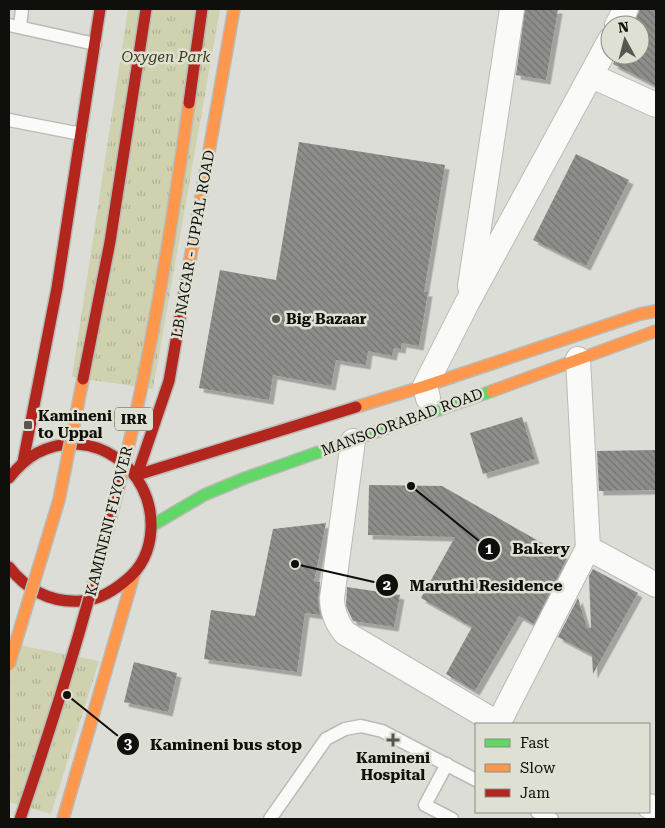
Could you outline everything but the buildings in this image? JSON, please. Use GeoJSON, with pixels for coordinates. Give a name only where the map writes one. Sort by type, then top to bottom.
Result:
{"type":"FeatureCollection","features":[{"type":"Feature","properties":{"kind":"main road"},"geometry":{"type":"LineString","coordinates":[[23,462],[57,288],[100,9]]}},
{"type":"Feature","properties":{"kind":"main road"},"geometry":{"type":"LineString","coordinates":[[9,666],[59,500],[110,242],[146,9]]}},
{"type":"Feature","properties":{"kind":"main road","name":"KAMINENI FLYOVER"},"geometry":{"type":"LineString","coordinates":[[20,819],[69,671],[112,515],[132,431],[162,274],[202,9]]}},
{"type":"Feature","properties":{"kind":"main road","name":"LB NAGAR - UPPAL ROAD"},"geometry":{"type":"LineString","coordinates":[[137,475],[169,381],[234,9]]}},
{"type":"Feature","properties":{"kind":"main road"},"geometry":{"type":"LineString","coordinates":[[137,475],[424,386],[487,378],[640,314],[656,311]]}},
{"type":"Feature","properties":{"kind":"main road","name":"MANSOORABAD ROAD"},"geometry":{"type":"LineString","coordinates":[[153,525],[204,495],[245,478],[433,412],[487,378],[578,359],[656,331]]}},
{"type":"Feature","properties":{"kind":"main road"},"geometry":{"type":"LineString","coordinates":[[9,478],[23,462],[44,450],[70,444],[95,447],[118,457],[137,475],[150,498],[153,525],[148,551],[134,574],[66,818]]}},
{"type":"Feature","properties":{"kind":"main road"},"geometry":{"type":"LineString","coordinates":[[9,567],[14,576],[36,593],[62,602],[88,601],[114,592],[134,574]]}},
{"type":"Feature","properties":{"kind":"street"},"geometry":{"type":"LineString","coordinates":[[467,303],[512,9]]}},
{"type":"Feature","properties":{"kind":"street"},"geometry":{"type":"LineString","coordinates":[[433,412],[424,386],[467,303],[600,60]]}},
{"type":"Feature","properties":{"kind":"street"},"geometry":{"type":"LineString","coordinates":[[592,76],[656,105]]}},
{"type":"Feature","properties":{"kind":"street"},"geometry":{"type":"LineString","coordinates":[[499,723],[588,548],[578,359]]}},
{"type":"Feature","properties":{"kind":"street"},"geometry":{"type":"LineString","coordinates":[[353,441],[332,598],[332,612],[338,625],[345,634],[496,723]]}},
{"type":"Feature","properties":{"kind":"street"},"geometry":{"type":"LineString","coordinates":[[588,548],[656,585]]}},
{"type":"Feature","properties":{"kind":"lane"},"geometry":{"type":"LineString","coordinates":[[22,9],[14,25],[95,44]]}},
{"type":"Feature","properties":{"kind":"lane"},"geometry":{"type":"LineString","coordinates":[[9,120],[81,134]]}},
{"type":"Feature","properties":{"kind":"lane"},"geometry":{"type":"LineString","coordinates":[[270,819],[326,739],[345,729],[361,726],[382,731],[475,779]]}},
{"type":"Feature","properties":{"kind":"lane"},"geometry":{"type":"LineString","coordinates":[[447,764],[425,805],[452,819]]}},
{"type":"Feature","properties":{"kind":"lane"},"geometry":{"type":"LineString","coordinates":[[539,813],[552,819]]}},
{"type":"Feature","properties":{"kind":"green space","name":"Oxygen Park"},"geometry":{"type":"Polygon","coordinates":[[[128,9],[220,9],[153,389],[72,377],[128,9]]]}},
{"type":"Feature","properties":{"kind":"green space"},"geometry":{"type":"Polygon","coordinates":[[[9,643],[99,661],[51,814],[9,802],[9,643]]]}},
{"type":"Feature","properties":{"kind":"traffic: fast"},"geometry":{"type":"LineString","coordinates":[[153,525],[204,495],[245,478],[492,391]]}},
{"type":"Feature","properties":{"kind":"traffic: slow"},"geometry":{"type":"LineString","coordinates":[[187,277],[234,9]]}},
{"type":"Feature","properties":{"kind":"traffic: slow"},"geometry":{"type":"LineString","coordinates":[[119,485],[141,390],[159,295],[189,103]]}},
{"type":"Feature","properties":{"kind":"traffic: slow"},"geometry":{"type":"LineString","coordinates":[[356,407],[425,386],[640,314],[656,311]]}},
{"type":"Feature","properties":{"kind":"traffic: slow"},"geometry":{"type":"LineString","coordinates":[[492,391],[656,331]]}},
{"type":"Feature","properties":{"kind":"traffic: slow"},"geometry":{"type":"LineString","coordinates":[[9,665],[59,500],[83,379]]}},
{"type":"Feature","properties":{"kind":"traffic: slow"},"geometry":{"type":"LineString","coordinates":[[63,819],[134,574]]}},
{"type":"Feature","properties":{"kind":"traffic: jam"},"geometry":{"type":"LineString","coordinates":[[23,462],[57,288],[100,9]]}},
{"type":"Feature","properties":{"kind":"traffic: jam"},"geometry":{"type":"LineString","coordinates":[[83,379],[110,242],[146,9]]}},
{"type":"Feature","properties":{"kind":"traffic: jam"},"geometry":{"type":"LineString","coordinates":[[189,103],[202,9]]}},
{"type":"Feature","properties":{"kind":"traffic: jam"},"geometry":{"type":"LineString","coordinates":[[137,475],[169,381],[187,277]]}},
{"type":"Feature","properties":{"kind":"traffic: jam"},"geometry":{"type":"LineString","coordinates":[[137,475],[356,407]]}},
{"type":"Feature","properties":{"kind":"traffic: jam"},"geometry":{"type":"LineString","coordinates":[[9,478],[33,455],[58,445],[79,444],[98,448],[116,458],[131,471],[142,488],[149,507],[151,529],[147,551],[136,570],[115,589],[93,599],[70,601],[50,597],[32,588],[9,567]]}},
{"type":"Feature","properties":{"kind":"traffic: jam"},"geometry":{"type":"LineString","coordinates":[[20,819],[73,653],[119,485]]}},
{"type":"Feature","properties":{"kind":"place","name":"Big Bazaar"},"geometry":{"type":"Point","coordinates":[276,319]}},
{"type":"Feature","properties":{"kind":"place","name":"Kamineni to Uppal"},"geometry":{"type":"Point","coordinates":[28,425]}},
{"type":"Feature","properties":{"kind":"place","name":"Bakery"},"geometry":{"type":"Point","coordinates":[411,486]}},
{"type":"Feature","properties":{"kind":"place","name":"Maruthi Residence"},"geometry":{"type":"Point","coordinates":[295,564]}},
{"type":"Feature","properties":{"kind":"place","name":"Kamineni bus stop"},"geometry":{"type":"Point","coordinates":[67,695]}},
{"type":"Feature","properties":{"kind":"place","name":"Kamineni Hospital"},"geometry":{"type":"Point","coordinates":[393,740]}}]}
